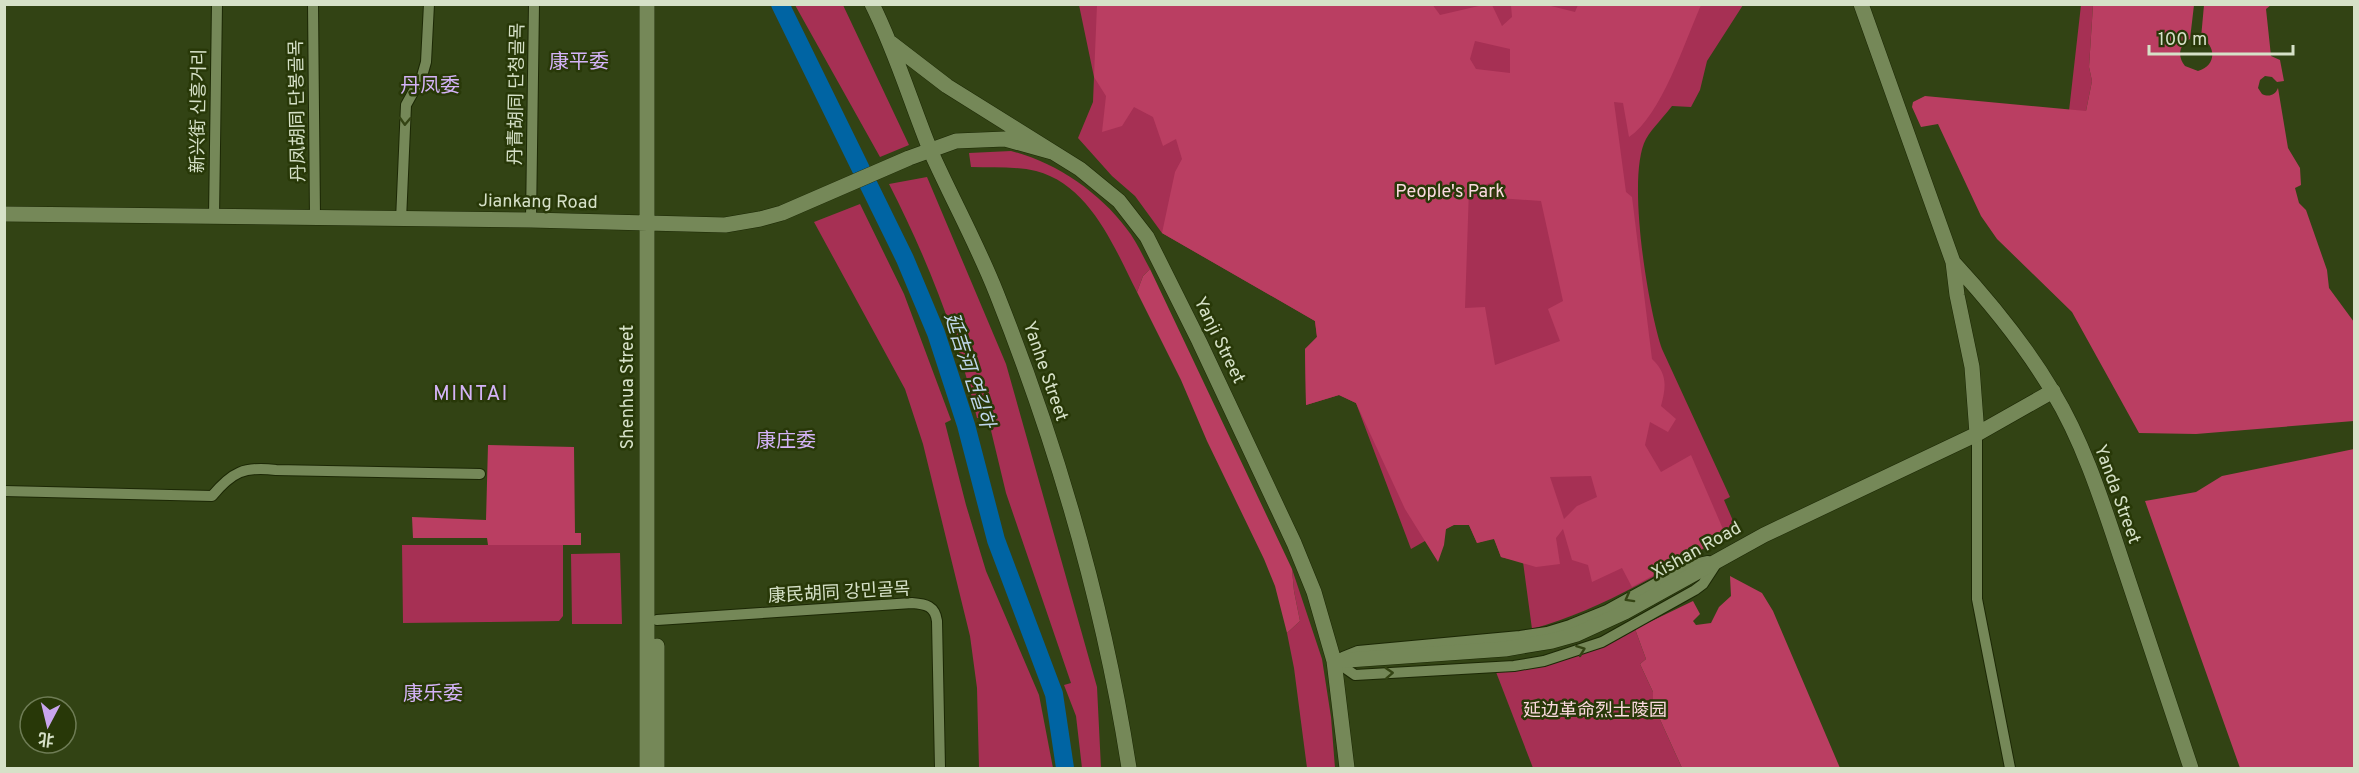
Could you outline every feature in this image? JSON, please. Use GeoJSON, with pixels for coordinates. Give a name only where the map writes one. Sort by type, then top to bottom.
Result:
{"type":"FeatureCollection","features":[{"type":"Feature","properties":{"kind":"main road","name":"Shenhua Street"},"geometry":{"type":"LineString","coordinates":[[646,4],[657,620],[657,768]]}},
{"type":"Feature","properties":{"kind":"main road","name":"Shenhua Street"},"geometry":{"type":"LineString","coordinates":[[647,768],[650,223],[656,4]]}},
{"type":"Feature","properties":{"kind":"main road","name":"Yanhe Street"},"geometry":{"type":"LineString","coordinates":[[872,4],[891,43],[931,151],[995,289],[1052,447],[1081,546],[1115,685],[1129,768]]}},
{"type":"Feature","properties":{"kind":"main road","name":"Yanda Street"},"geometry":{"type":"LineString","coordinates":[[1861,4],[1953,262],[1972,367],[1977,434]]}},
{"type":"Feature","properties":{"kind":"main road","name":"Yanji Street"},"geometry":{"type":"LineString","coordinates":[[891,43],[947,86],[1080,169],[1119,201],[1147,237],[1199,341],[1294,543],[1314,592],[1334,661],[1347,768]]}},
{"type":"Feature","properties":{"kind":"main road","name":"Jiankang Road"},"geometry":{"type":"LineString","coordinates":[[4,214],[531,220],[725,225],[759,219],[804,205],[909,158],[956,141],[989,138],[1019,141],[1052,152]]}},
{"type":"Feature","properties":{"kind":"main road","name":"Yanda Street"},"geometry":{"type":"LineString","coordinates":[[1953,262],[1990,302],[2053,391],[2084,456],[2109,522],[2191,768]]}},
{"type":"Feature","properties":{"kind":"main road","name":"Xishan Road"},"geometry":{"type":"LineString","coordinates":[[1334,661],[1505,649],[1552,641],[1601,624],[1764,535],[1977,434],[2053,391]]}},
{"type":"Feature","properties":{"kind":"street","name":"新兴街 신흥거리"},"geometry":{"type":"LineString","coordinates":[[214,217],[217,4]]}},
{"type":"Feature","properties":{"kind":"street","name":"丹凤胡同 단봉골목"},"geometry":{"type":"LineString","coordinates":[[313,4],[315,218]]}},
{"type":"Feature","properties":{"kind":"street"},"geometry":{"type":"LineString","coordinates":[[401,220],[406,105],[422,76],[426,62],[429,4]]}},
{"type":"Feature","properties":{"kind":"street","name":"丹青胡同 단청골목"},"geometry":{"type":"LineString","coordinates":[[531,220],[534,4]]}},
{"type":"Feature","properties":{"kind":"street"},"geometry":{"type":"LineString","coordinates":[[1977,434],[1977,599],[2010,768]]}},
{"type":"Feature","properties":{"kind":"street"},"geometry":{"type":"LineString","coordinates":[[4,491],[212,496],[226,479],[239,472],[258,467],[276,470],[480,474]]}},
{"type":"Feature","properties":{"kind":"street","name":"康民胡同 강민골목"},"geometry":{"type":"LineString","coordinates":[[657,620],[912,603],[928,605],[934,610],[937,621],[940,768]]}},
{"type":"Feature","properties":{"kind":"green space","name":"People's Park"},"geometry":{"type":"Polygon","coordinates":[[[1432,4],[1440,15],[1492,5],[1502,26],[1512,17],[1511,5],[1547,5],[1575,12],[1578,5],[1701,5],[1662,95],[1641,127],[1629,137],[1623,103],[1614,102],[1626,192],[1632,197],[1652,359],[1661,370],[1664,381],[1661,406],[1676,419],[1668,432],[1650,422],[1645,445],[1661,472],[1691,455],[1726,536],[1632,587],[1622,568],[1592,582],[1588,565],[1572,560],[1563,529],[1556,538],[1560,564],[1536,567],[1501,557],[1494,539],[1477,543],[1469,525],[1454,525],[1446,529],[1444,545],[1438,562],[1405,509],[1356,403],[1339,395],[1306,405],[1305,349],[1317,337],[1315,321],[1162,233],[1175,172],[1182,159],[1176,139],[1163,146],[1153,117],[1134,107],[1122,126],[1102,132],[1106,96],[1094,77],[1097,5],[1432,4]],[[1475,41],[1470,59],[1476,69],[1510,73],[1510,49],[1475,41]],[[1494,182],[1469,189],[1465,308],[1485,307],[1495,365],[1560,341],[1548,309],[1563,301],[1541,201],[1498,198],[1494,182]],[[1591,476],[1550,477],[1564,519],[1577,506],[1597,497],[1591,476]]]}},
{"type":"Feature","properties":{"kind":"green space"},"geometry":{"type":"Polygon","coordinates":[[[795,5],[843,5],[909,145],[880,157],[795,5]]]}},
{"type":"Feature","properties":{"kind":"green space","name":"People's Park"},"geometry":{"type":"Polygon","coordinates":[[[1079,5],[1743,5],[1707,61],[1700,90],[1691,107],[1672,106],[1646,139],[1640,157],[1638,182],[1641,243],[1656,330],[1662,349],[1730,497],[1724,500],[1737,530],[1612,598],[1532,629],[1523,562],[1501,557],[1494,538],[1477,543],[1469,525],[1453,525],[1411,549],[1356,403],[1339,395],[1306,405],[1305,349],[1317,337],[1315,321],[1162,233],[1135,196],[1112,176],[1078,138],[1093,102],[1094,77],[1079,5]]]}},
{"type":"Feature","properties":{"kind":"green space"},"geometry":{"type":"Polygon","coordinates":[[[2081,5],[2093,5],[2089,67],[2092,81],[2086,111],[2069,111],[2081,5]]]}},
{"type":"Feature","properties":{"kind":"green space"},"geometry":{"type":"Polygon","coordinates":[[[2093,5],[2194,5],[2190,39],[2183,44],[2180,55],[2185,66],[2198,71],[2208,65],[2212,56],[2210,46],[2201,38],[2204,5],[2271,5],[2266,9],[2271,56],[2280,60],[2284,81],[2277,82],[2272,77],[2265,76],[2260,80],[2258,88],[2262,94],[2269,96],[2278,88],[2288,148],[2300,168],[2301,185],[2295,188],[2299,203],[2306,210],[2327,270],[2329,288],[2354,322],[2354,421],[2196,434],[2139,433],[2072,312],[1997,239],[1981,216],[1938,124],[1921,127],[1912,107],[1913,102],[1925,96],[2086,111],[2092,81],[2089,67],[2093,5]]]}},
{"type":"Feature","properties":{"kind":"green space"},"geometry":{"type":"Polygon","coordinates":[[[1011,151],[1044,163],[1075,180],[1103,202],[1115,215],[1133,238],[1150,269],[1143,276],[1137,292],[1098,220],[1071,189],[1055,178],[1028,169],[971,167],[969,153],[1011,151]]]}},
{"type":"Feature","properties":{"kind":"green space"},"geometry":{"type":"Polygon","coordinates":[[[927,177],[1006,364],[1097,687],[1101,768],[1082,768],[1076,716],[1064,685],[1071,683],[1006,493],[988,418],[977,418],[961,358],[940,298],[929,269],[889,184],[927,177]]]}},
{"type":"Feature","properties":{"kind":"green space"},"geometry":{"type":"Polygon","coordinates":[[[860,204],[904,294],[951,420],[945,423],[966,505],[986,571],[1039,695],[1053,768],[979,768],[977,688],[970,636],[923,444],[905,389],[814,222],[860,204]]]}},
{"type":"Feature","properties":{"kind":"green space"},"geometry":{"type":"Polygon","coordinates":[[[1150,269],[1292,569],[1300,621],[1287,633],[1275,586],[1264,559],[1207,441],[1181,380],[1137,292],[1143,276],[1150,269]]]}},
{"type":"Feature","properties":{"kind":"green space"},"geometry":{"type":"Polygon","coordinates":[[[488,445],[574,447],[575,533],[581,533],[581,545],[488,545],[487,538],[413,538],[412,517],[486,520],[488,445]]]}},
{"type":"Feature","properties":{"kind":"green space"},"geometry":{"type":"Polygon","coordinates":[[[2354,449],[2354,768],[2240,768],[2145,501],[2196,492],[2222,476],[2354,449]]]}},
{"type":"Feature","properties":{"kind":"green space"},"geometry":{"type":"Polygon","coordinates":[[[402,545],[563,545],[563,616],[559,621],[403,623],[402,545]]]}},
{"type":"Feature","properties":{"kind":"green space"},"geometry":{"type":"Polygon","coordinates":[[[620,553],[622,624],[572,624],[571,554],[620,553]]]}},
{"type":"Feature","properties":{"kind":"green space"},"geometry":{"type":"Polygon","coordinates":[[[1292,569],[1322,659],[1331,717],[1335,768],[1307,768],[1287,633],[1300,621],[1292,569]]]}},
{"type":"Feature","properties":{"kind":"green space"},"geometry":{"type":"Polygon","coordinates":[[[1730,576],[1762,593],[1773,611],[1840,768],[1682,768],[1653,704],[1653,692],[1640,664],[1646,659],[1635,629],[1693,601],[1700,614],[1693,621],[1696,625],[1711,623],[1719,607],[1731,596],[1730,576]]]}},
{"type":"Feature","properties":{"kind":"green space","name":"延边革命烈士陵园"},"geometry":{"type":"Polygon","coordinates":[[[1635,629],[1646,659],[1640,664],[1653,692],[1653,704],[1682,768],[1533,768],[1496,672],[1635,629]]]}},
{"type":"Feature","properties":{"kind":"waterway","name":"延吉河 연길하"},"geometry":{"type":"LineString","coordinates":[[780,4],[905,259],[936,333],[966,425],[996,540],[1054,694],[1065,768]]}},
{"type":"Feature","properties":{"kind":"district","name":"康平委"},"geometry":{"type":"Point","coordinates":[579,61]}},
{"type":"Feature","properties":{"kind":"district","name":"丹凤委"},"geometry":{"type":"Point","coordinates":[430,85]}},
{"type":"Feature","properties":{"kind":"district","name":"MINTAI"},"geometry":{"type":"Point","coordinates":[471,393]}},
{"type":"Feature","properties":{"kind":"district","name":"康庄委"},"geometry":{"type":"Point","coordinates":[786,440]}},
{"type":"Feature","properties":{"kind":"district","name":"康乐委"},"geometry":{"type":"Point","coordinates":[433,693]}}]}
